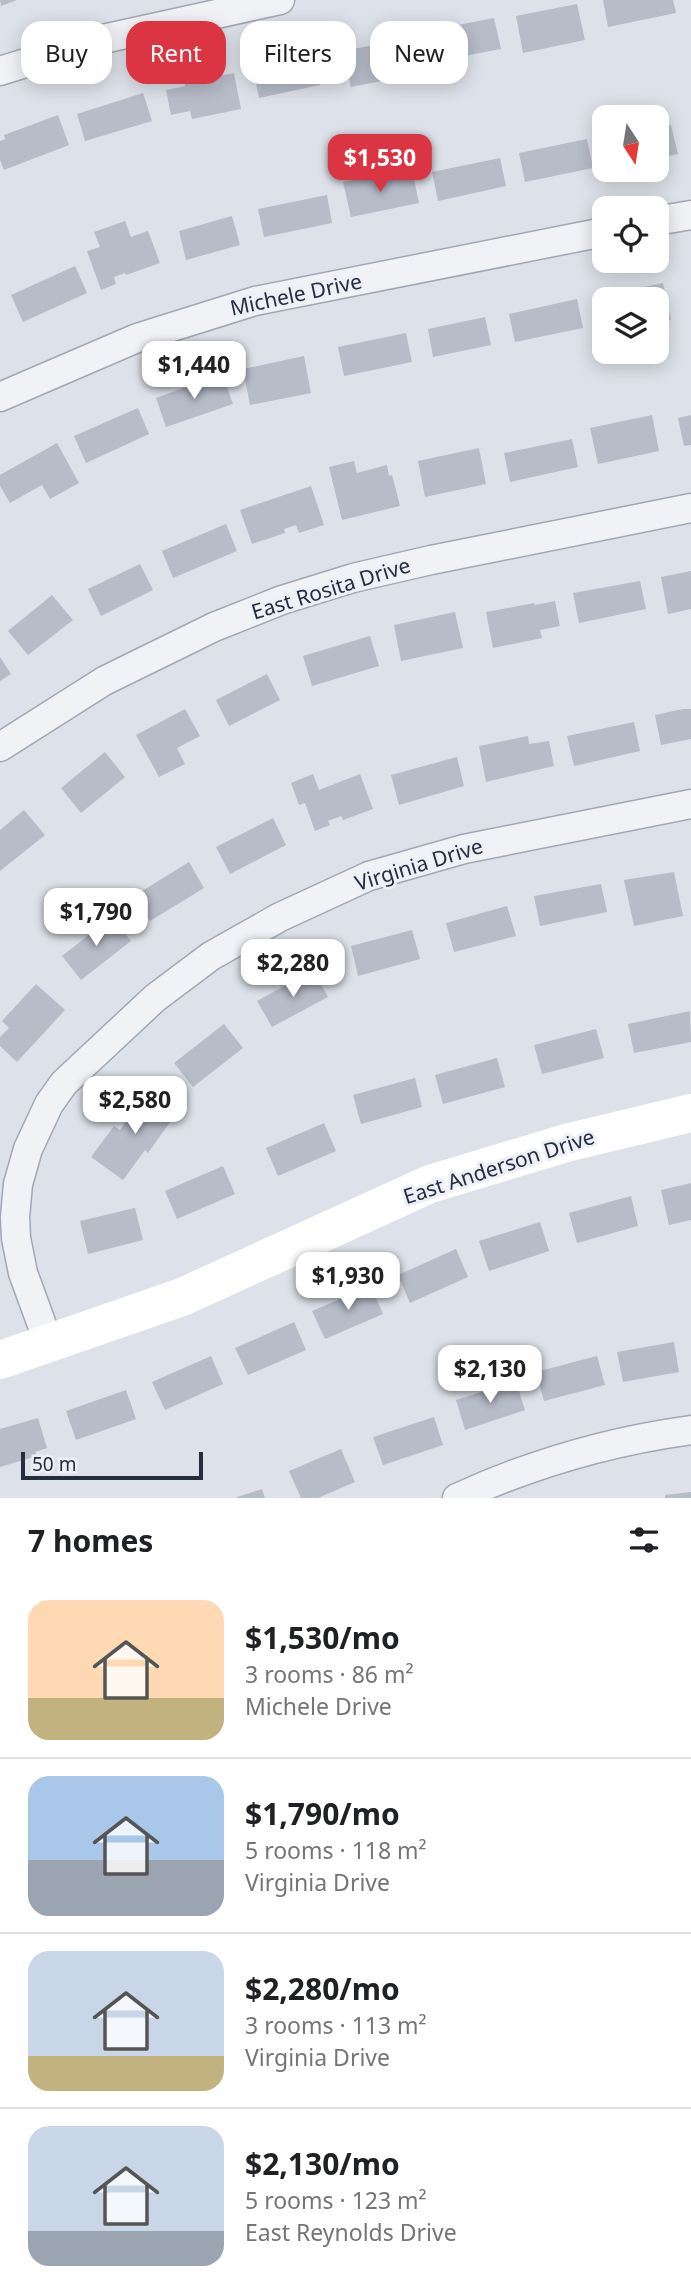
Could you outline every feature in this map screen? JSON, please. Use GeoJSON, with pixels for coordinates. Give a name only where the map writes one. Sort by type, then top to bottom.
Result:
{"type":"FeatureCollection","features":[{"type":"Feature","properties":{"kind":"street"},"geometry":{"type":"LineString","coordinates":[[0,71],[103,39],[280,0]]}},
{"type":"Feature","properties":{"kind":"street"},"geometry":{"type":"LineString","coordinates":[[669,219],[691,215]]}},
{"type":"Feature","properties":{"kind":"street","name":"Michele Drive"},"geometry":{"type":"LineString","coordinates":[[0,397],[137,338],[255,301],[592,234]]}},
{"type":"Feature","properties":{"kind":"street","name":"East Rosita Drive"},"geometry":{"type":"LineString","coordinates":[[0,747],[104,681],[214,628],[282,600],[353,578],[431,560],[691,508]]}},
{"type":"Feature","properties":{"kind":"street","name":"Virginia Drive"},"geometry":{"type":"LineString","coordinates":[[48,1344],[23,1273],[16,1238],[18,1184],[27,1149],[49,1104],[65,1083],[155,998],[211,956],[280,917],[369,876],[464,849],[691,804]]}},
{"type":"Feature","properties":{"kind":"street","name":"East Anderson Drive"},"geometry":{"type":"LineString","coordinates":[[0,1360],[182,1297],[430,1184],[566,1143],[691,1113]]}},
{"type":"Feature","properties":{"kind":"street"},"geometry":{"type":"LineString","coordinates":[[457,1498],[496,1490],[580,1453],[691,1430]]}},
{"type":"Feature","properties":{"kind":"building"},"geometry":{"type":"Polygon","coordinates":[[[0,0],[17,0],[1,6],[0,0]]]}},
{"type":"Feature","properties":{"kind":"building"},"geometry":{"type":"Polygon","coordinates":[[[603,0],[673,0],[676,13],[608,27],[603,0]]]}},
{"type":"Feature","properties":{"kind":"building"},"geometry":{"type":"Polygon","coordinates":[[[577,4],[585,40],[523,53],[516,16],[577,4]]]}},
{"type":"Feature","properties":{"kind":"building"},"geometry":{"type":"Polygon","coordinates":[[[494,18],[501,49],[468,55],[468,23],[494,18]]]}},
{"type":"Feature","properties":{"kind":"building"},"geometry":{"type":"Polygon","coordinates":[[[370,46],[370,83],[351,87],[350,84],[356,84],[356,48],[370,46]]]}},
{"type":"Feature","properties":{"kind":"building"},"geometry":{"type":"Polygon","coordinates":[[[234,73],[241,109],[192,119],[190,111],[171,115],[166,90],[185,86],[184,84],[226,84],[226,75],[234,73]]]}},
{"type":"Feature","properties":{"kind":"building"},"geometry":{"type":"Polygon","coordinates":[[[256,84],[320,84],[320,85],[259,98],[256,84]]]}},
{"type":"Feature","properties":{"kind":"building"},"geometry":{"type":"Polygon","coordinates":[[[143,93],[152,121],[85,141],[77,114],[143,93]]]}},
{"type":"Feature","properties":{"kind":"building"},"geometry":{"type":"Polygon","coordinates":[[[58,115],[69,145],[4,170],[0,160],[0,141],[5,139],[4,135],[58,115]]]}},
{"type":"Feature","properties":{"kind":"building"},"geometry":{"type":"Polygon","coordinates":[[[671,125],[678,154],[669,156],[669,126],[671,125]]]}},
{"type":"Feature","properties":{"kind":"building"},"geometry":{"type":"Polygon","coordinates":[[[587,139],[592,168],[525,182],[519,153],[587,139]]]}},
{"type":"Feature","properties":{"kind":"building"},"geometry":{"type":"Polygon","coordinates":[[[500,158],[506,186],[438,201],[432,172],[500,158]]]}},
{"type":"Feature","properties":{"kind":"building"},"geometry":{"type":"Polygon","coordinates":[[[391,173],[392,179],[413,174],[419,203],[351,217],[343,182],[391,173]]]}},
{"type":"Feature","properties":{"kind":"building"},"geometry":{"type":"Polygon","coordinates":[[[327,195],[332,223],[264,237],[258,209],[327,195]]]}},
{"type":"Feature","properties":{"kind":"building"},"geometry":{"type":"Polygon","coordinates":[[[232,216],[240,245],[186,260],[179,231],[232,216]]]}},
{"type":"Feature","properties":{"kind":"building"},"geometry":{"type":"Polygon","coordinates":[[[125,221],[131,237],[148,231],[160,263],[114,277],[116,284],[101,290],[87,251],[100,247],[94,232],[125,221]]]}},
{"type":"Feature","properties":{"kind":"building"},"geometry":{"type":"Polygon","coordinates":[[[75,266],[87,293],[23,322],[11,295],[75,266]]]}},
{"type":"Feature","properties":{"kind":"building"},"geometry":{"type":"Polygon","coordinates":[[[663,283],[664,287],[644,287],[663,283]]]}},
{"type":"Feature","properties":{"kind":"building"},"geometry":{"type":"Polygon","coordinates":[[[577,299],[583,328],[515,342],[509,314],[577,299]]]}},
{"type":"Feature","properties":{"kind":"building"},"geometry":{"type":"Polygon","coordinates":[[[485,317],[491,345],[433,357],[428,329],[485,317]]]}},
{"type":"Feature","properties":{"kind":"building"},"geometry":{"type":"Polygon","coordinates":[[[406,333],[412,362],[344,376],[338,347],[406,333]]]}},
{"type":"Feature","properties":{"kind":"building"},"geometry":{"type":"Polygon","coordinates":[[[304,356],[311,393],[250,405],[243,369],[304,356]]]}},
{"type":"Feature","properties":{"kind":"building"},"geometry":{"type":"Polygon","coordinates":[[[222,374],[233,404],[166,427],[156,398],[222,374]]]}},
{"type":"Feature","properties":{"kind":"building"},"geometry":{"type":"Polygon","coordinates":[[[138,408],[149,434],[86,463],[74,436],[138,408]]]}},
{"type":"Feature","properties":{"kind":"building"},"geometry":{"type":"Polygon","coordinates":[[[652,415],[659,451],[598,464],[590,428],[652,415]]]}},
{"type":"Feature","properties":{"kind":"building"},"geometry":{"type":"Polygon","coordinates":[[[691,415],[691,445],[684,446],[678,418],[691,415]]]}},
{"type":"Feature","properties":{"kind":"building"},"geometry":{"type":"Polygon","coordinates":[[[572,439],[578,467],[510,482],[504,453],[572,439]]]}},
{"type":"Feature","properties":{"kind":"building"},"geometry":{"type":"Polygon","coordinates":[[[57,443],[79,483],[50,499],[42,485],[10,503],[0,486],[0,475],[57,443]]]}},
{"type":"Feature","properties":{"kind":"building"},"geometry":{"type":"Polygon","coordinates":[[[479,448],[486,484],[425,497],[418,461],[479,448]]]}},
{"type":"Feature","properties":{"kind":"building"},"geometry":{"type":"Polygon","coordinates":[[[354,461],[357,473],[387,465],[400,506],[342,520],[329,467],[354,461]]]}},
{"type":"Feature","properties":{"kind":"building"},"geometry":{"type":"Polygon","coordinates":[[[311,486],[324,525],[299,533],[296,525],[284,529],[285,533],[252,544],[240,510],[311,486]]]}},
{"type":"Feature","properties":{"kind":"building"},"geometry":{"type":"Polygon","coordinates":[[[226,524],[237,551],[173,578],[162,551],[226,524]]]}},
{"type":"Feature","properties":{"kind":"building"},"geometry":{"type":"Polygon","coordinates":[[[140,564],[153,590],[101,616],[88,589],[140,564]]]}},
{"type":"Feature","properties":{"kind":"building"},"geometry":{"type":"Polygon","coordinates":[[[691,571],[691,609],[668,614],[661,577],[691,571]]]}},
{"type":"Feature","properties":{"kind":"building"},"geometry":{"type":"Polygon","coordinates":[[[640,581],[646,609],[579,623],[573,593],[640,581]]]}},
{"type":"Feature","properties":{"kind":"building"},"geometry":{"type":"Polygon","coordinates":[[[52,595],[73,620],[28,655],[8,631],[52,595]]]}},
{"type":"Feature","properties":{"kind":"building"},"geometry":{"type":"Polygon","coordinates":[[[555,601],[560,626],[540,630],[542,638],[493,648],[486,612],[555,601]]]}},
{"type":"Feature","properties":{"kind":"building"},"geometry":{"type":"Polygon","coordinates":[[[455,612],[463,648],[401,661],[394,625],[455,612]]]}},
{"type":"Feature","properties":{"kind":"building"},"geometry":{"type":"Polygon","coordinates":[[[370,636],[379,666],[312,686],[303,656],[370,636]]]}},
{"type":"Feature","properties":{"kind":"building"},"geometry":{"type":"Polygon","coordinates":[[[0,657],[11,674],[0,681],[0,657]]]}},
{"type":"Feature","properties":{"kind":"building"},"geometry":{"type":"Polygon","coordinates":[[[267,674],[280,700],[229,726],[216,700],[267,674]]]}},
{"type":"Feature","properties":{"kind":"building"},"geometry":{"type":"Polygon","coordinates":[[[185,709],[200,736],[177,748],[185,764],[159,777],[136,735],[185,709]]]}},
{"type":"Feature","properties":{"kind":"building"},"geometry":{"type":"Polygon","coordinates":[[[691,709],[691,739],[661,745],[655,715],[691,709]]]}},
{"type":"Feature","properties":{"kind":"building"},"geometry":{"type":"Polygon","coordinates":[[[634,722],[640,751],[574,766],[567,736],[634,722]]]}},
{"type":"Feature","properties":{"kind":"building"},"geometry":{"type":"Polygon","coordinates":[[[528,736],[529,744],[549,741],[554,766],[486,782],[479,746],[528,736]]]}},
{"type":"Feature","properties":{"kind":"building"},"geometry":{"type":"Polygon","coordinates":[[[105,752],[125,777],[81,813],[61,788],[105,752]]]}},
{"type":"Feature","properties":{"kind":"building"},"geometry":{"type":"Polygon","coordinates":[[[457,757],[464,786],[399,805],[391,775],[457,757]]]}},
{"type":"Feature","properties":{"kind":"building"},"geometry":{"type":"Polygon","coordinates":[[[313,774],[319,790],[360,774],[373,809],[343,820],[341,816],[328,821],[330,825],[315,831],[305,803],[299,805],[291,783],[313,774]]]}},
{"type":"Feature","properties":{"kind":"building"},"geometry":{"type":"Polygon","coordinates":[[[24,810],[45,835],[0,871],[0,830],[24,810]]]}},
{"type":"Feature","properties":{"kind":"building"},"geometry":{"type":"Polygon","coordinates":[[[273,818],[286,845],[230,874],[216,847],[273,818]]]}},
{"type":"Feature","properties":{"kind":"building"},"geometry":{"type":"Polygon","coordinates":[[[189,862],[204,888],[150,921],[134,896],[189,862]]]}},
{"type":"Feature","properties":{"kind":"building"},"geometry":{"type":"Polygon","coordinates":[[[674,872],[683,916],[634,926],[624,880],[674,872]]]}},
{"type":"Feature","properties":{"kind":"building"},"geometry":{"type":"Polygon","coordinates":[[[601,884],[607,912],[540,926],[534,896],[601,884]]]}},
{"type":"Feature","properties":{"kind":"building"},"geometry":{"type":"Polygon","coordinates":[[[507,906],[516,936],[454,952],[446,923],[507,906]]]}},
{"type":"Feature","properties":{"kind":"building"},"geometry":{"type":"Polygon","coordinates":[[[112,917],[131,941],[81,980],[62,956],[112,917]]]}},
{"type":"Feature","properties":{"kind":"building"},"geometry":{"type":"Polygon","coordinates":[[[412,930],[420,959],[358,976],[351,946],[412,930]]]}},
{"type":"Feature","properties":{"kind":"building"},"geometry":{"type":"Polygon","coordinates":[[[313,970],[328,997],[272,1027],[257,1001],[313,970]]]}},
{"type":"Feature","properties":{"kind":"building"},"geometry":{"type":"Polygon","coordinates":[[[36,984],[65,1010],[17,1062],[0,1046],[0,1037],[9,1028],[2,1021],[36,984]]]}},
{"type":"Feature","properties":{"kind":"building"},"geometry":{"type":"Polygon","coordinates":[[[690,1011],[691,1042],[634,1053],[628,1024],[690,1011]]]}},
{"type":"Feature","properties":{"kind":"building"},"geometry":{"type":"Polygon","coordinates":[[[224,1024],[243,1048],[193,1087],[174,1063],[224,1024]]]}},
{"type":"Feature","properties":{"kind":"building"},"geometry":{"type":"Polygon","coordinates":[[[596,1029],[604,1058],[542,1074],[534,1045],[596,1029]]]}},
{"type":"Feature","properties":{"kind":"building"},"geometry":{"type":"Polygon","coordinates":[[[497,1058],[505,1087],[443,1104],[435,1075],[497,1058]]]}},
{"type":"Feature","properties":{"kind":"building"},"geometry":{"type":"Polygon","coordinates":[[[415,1078],[422,1107],[361,1124],[353,1095],[415,1078]]]}},
{"type":"Feature","properties":{"kind":"building"},"geometry":{"type":"Polygon","coordinates":[[[149,1090],[178,1111],[148,1153],[145,1150],[123,1180],[91,1157],[114,1126],[120,1130],[149,1090]]]}},
{"type":"Feature","properties":{"kind":"building"},"geometry":{"type":"Polygon","coordinates":[[[324,1123],[336,1151],[278,1176],[266,1148],[324,1123]]]}},
{"type":"Feature","properties":{"kind":"building"},"geometry":{"type":"Polygon","coordinates":[[[223,1166],[235,1194],[177,1219],[165,1191],[223,1166]]]}},
{"type":"Feature","properties":{"kind":"building"},"geometry":{"type":"Polygon","coordinates":[[[691,1183],[691,1220],[669,1225],[661,1190],[691,1183]]]}},
{"type":"Feature","properties":{"kind":"building"},"geometry":{"type":"Polygon","coordinates":[[[631,1196],[638,1226],[577,1243],[569,1213],[631,1196]]]}},
{"type":"Feature","properties":{"kind":"building"},"geometry":{"type":"Polygon","coordinates":[[[135,1208],[143,1240],[88,1254],[80,1221],[135,1208]]]}},
{"type":"Feature","properties":{"kind":"building"},"geometry":{"type":"Polygon","coordinates":[[[540,1222],[549,1251],[489,1271],[479,1241],[540,1222]]]}},
{"type":"Feature","properties":{"kind":"building"},"geometry":{"type":"Polygon","coordinates":[[[456,1249],[468,1277],[410,1303],[398,1275],[456,1249]]]}},
{"type":"Feature","properties":{"kind":"building"},"geometry":{"type":"Polygon","coordinates":[[[371,1286],[383,1314],[325,1339],[312,1311],[371,1286]]]}},
{"type":"Feature","properties":{"kind":"building"},"geometry":{"type":"Polygon","coordinates":[[[294,1322],[306,1350],[248,1375],[235,1348],[294,1322]]]}},
{"type":"Feature","properties":{"kind":"building"},"geometry":{"type":"Polygon","coordinates":[[[674,1342],[679,1372],[623,1382],[617,1352],[674,1342]]]}},
{"type":"Feature","properties":{"kind":"building"},"geometry":{"type":"Polygon","coordinates":[[[211,1356],[223,1384],[165,1410],[152,1382],[211,1356]]]}},
{"type":"Feature","properties":{"kind":"building"},"geometry":{"type":"Polygon","coordinates":[[[597,1356],[605,1385],[544,1401],[536,1372],[597,1356]]]}},
{"type":"Feature","properties":{"kind":"building"},"geometry":{"type":"Polygon","coordinates":[[[516,1381],[525,1410],[465,1430],[456,1400],[516,1381]]]}},
{"type":"Feature","properties":{"kind":"building"},"geometry":{"type":"Polygon","coordinates":[[[126,1390],[136,1419],[76,1440],[66,1411],[126,1390]]]}},
{"type":"Feature","properties":{"kind":"building"},"geometry":{"type":"Polygon","coordinates":[[[434,1417],[443,1445],[383,1465],[373,1437],[434,1417]]]}},
{"type":"Feature","properties":{"kind":"building"},"geometry":{"type":"Polygon","coordinates":[[[38,1418],[47,1448],[35,1452],[37,1456],[0,1467],[0,1429],[38,1418]]]}},
{"type":"Feature","properties":{"kind":"building"},"geometry":{"type":"Polygon","coordinates":[[[341,1449],[355,1482],[318,1498],[301,1498],[289,1471],[341,1449]]]}},
{"type":"Feature","properties":{"kind":"building"},"geometry":{"type":"Polygon","coordinates":[[[262,1489],[265,1498],[237,1498],[237,1497],[262,1489]]]}},
{"type":"Feature","properties":{"kind":"building"},"geometry":{"type":"Polygon","coordinates":[[[691,1492],[691,1498],[665,1498],[665,1495],[691,1492]]]}}]}
